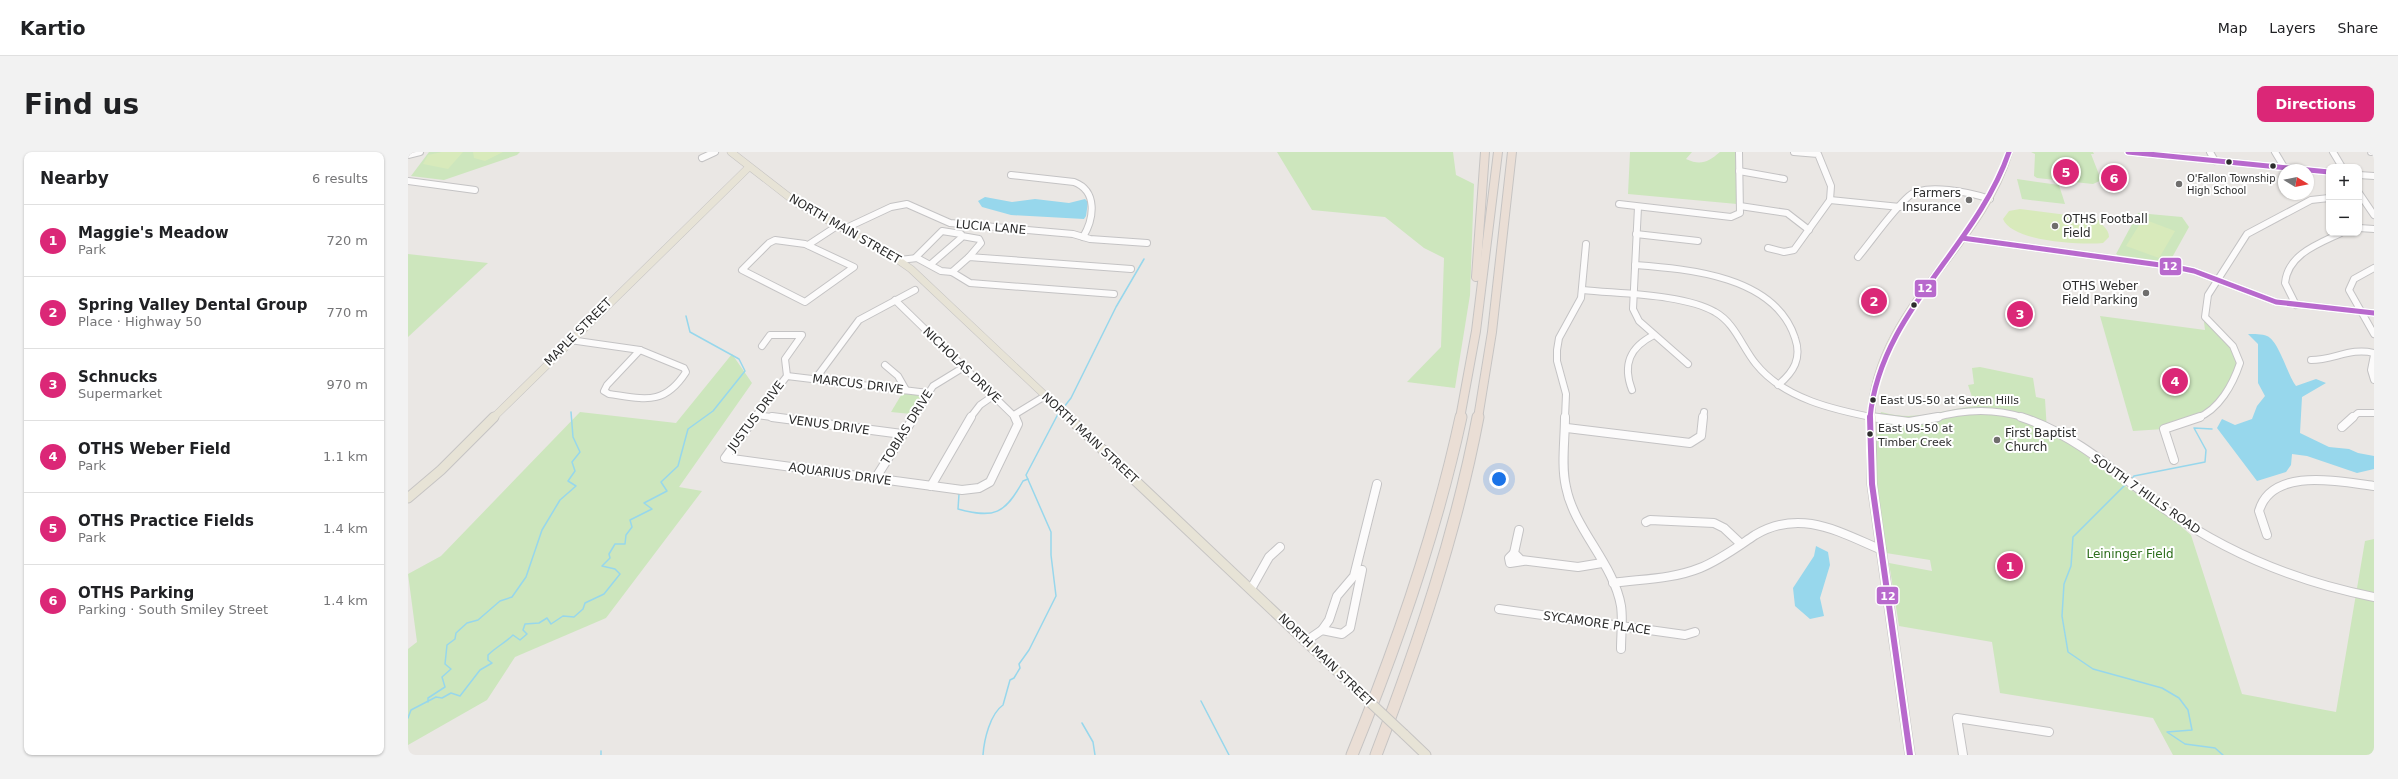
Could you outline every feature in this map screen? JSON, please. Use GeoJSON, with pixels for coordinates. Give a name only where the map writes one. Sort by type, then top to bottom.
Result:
{"type":"FeatureCollection","features":[{"type":"Feature","properties":{"kind":"highway"},"geometry":{"type":"LineString","coordinates":[[1466,390],[1465,369],[1475,299],[1485,152]]}},
{"type":"Feature","properties":{"kind":"highway"},"geometry":{"type":"LineString","coordinates":[[1352,755],[1395,645],[1429,542],[1454,445],[1466,390],[1498,152]]}},
{"type":"Feature","properties":{"kind":"highway"},"geometry":{"type":"LineString","coordinates":[[1376,755],[1405,677],[1435,587],[1474,440],[1487,365],[1512,152]]}},
{"type":"Feature","properties":{"kind":"main road","name":"NORTH MAIN STREET"},"geometry":{"type":"LineString","coordinates":[[731,152],[798,204],[900,260],[1426,755]]}},
{"type":"Feature","properties":{"kind":"main road"},"geometry":{"type":"LineString","coordinates":[[1910,755],[1878,549],[1870,464],[1870,416],[1879,368],[1890,341],[1914,301],[1990,199],[2009,152]]}},
{"type":"Feature","properties":{"kind":"main road","name":"MAPLE STREET"},"geometry":{"type":"LineString","coordinates":[[408,498],[441,470],[570,340],[749,167]]}},
{"type":"Feature","properties":{"kind":"street"},"geometry":{"type":"LineString","coordinates":[[408,155],[420,152]]}},
{"type":"Feature","properties":{"kind":"street"},"geometry":{"type":"LineString","coordinates":[[702,158],[715,152]]}},
{"type":"Feature","properties":{"kind":"street"},"geometry":{"type":"LineString","coordinates":[[1618,204],[1731,217],[1738,214],[1740,206],[1739,152]]}},
{"type":"Feature","properties":{"kind":"street"},"geometry":{"type":"LineString","coordinates":[[1768,248],[1784,252],[1794,250],[1830,200],[1832,192],[1831,186],[1818,154],[1794,152]]}},
{"type":"Feature","properties":{"kind":"street"},"geometry":{"type":"LineString","coordinates":[[2128,152],[2278,166]]}},
{"type":"Feature","properties":{"kind":"street"},"geometry":{"type":"LineString","coordinates":[[2210,152],[2214,161]]}},
{"type":"Feature","properties":{"kind":"street"},"geometry":{"type":"LineString","coordinates":[[2276,152],[2282,164]]}},
{"type":"Feature","properties":{"kind":"street"},"geometry":{"type":"LineString","coordinates":[[2333,152],[2340,164]]}},
{"type":"Feature","properties":{"kind":"street"},"geometry":{"type":"LineString","coordinates":[[2314,170],[2326,172]]}},
{"type":"Feature","properties":{"kind":"street"},"geometry":{"type":"LineString","coordinates":[[1739,171],[1784,179]]}},
{"type":"Feature","properties":{"kind":"street"},"geometry":{"type":"LineString","coordinates":[[1011,175],[1074,182],[1082,185],[1092,199],[1090,214],[1083,236]]}},
{"type":"Feature","properties":{"kind":"street"},"geometry":{"type":"LineString","coordinates":[[2362,175],[2374,176]]}},
{"type":"Feature","properties":{"kind":"street"},"geometry":{"type":"LineString","coordinates":[[408,181],[475,190]]}},
{"type":"Feature","properties":{"kind":"street"},"geometry":{"type":"LineString","coordinates":[[1858,257],[1910,195],[1925,190],[1974,194],[1990,199]]}},
{"type":"Feature","properties":{"kind":"street"},"geometry":{"type":"LineString","coordinates":[[2174,460],[2164,428],[2190,421],[2211,410],[2236,373],[2240,363],[2233,346],[2205,317],[2206,300],[2217,280],[2247,234],[2311,200],[2326,198]]}},
{"type":"Feature","properties":{"kind":"street"},"geometry":{"type":"LineString","coordinates":[[1830,200],[1900,207]]}},
{"type":"Feature","properties":{"kind":"street"},"geometry":{"type":"LineString","coordinates":[[2362,202],[2374,215]]}},
{"type":"Feature","properties":{"kind":"street","name":"LUCIA LANE"},"geometry":{"type":"LineString","coordinates":[[808,245],[841,228],[891,207],[907,204],[950,223],[1073,234],[1090,239],[1147,243]]}},
{"type":"Feature","properties":{"kind":"street"},"geometry":{"type":"LineString","coordinates":[[1740,206],[1787,213],[1809,230]]}},
{"type":"Feature","properties":{"kind":"street"},"geometry":{"type":"LineString","coordinates":[[1638,207],[1633,296],[1636,316],[1654,335],[1688,364]]}},
{"type":"Feature","properties":{"kind":"street"},"geometry":{"type":"LineString","coordinates":[[2362,228],[2374,229]]}},
{"type":"Feature","properties":{"kind":"street"},"geometry":{"type":"LineString","coordinates":[[900,260],[916,257],[931,264],[946,274],[952,272],[969,257],[980,243],[979,239],[975,237],[962,236],[957,233],[941,229],[932,240],[921,248],[916,257]]}},
{"type":"Feature","properties":{"kind":"street"},"geometry":{"type":"LineString","coordinates":[[1636,234],[1698,241]]}},
{"type":"Feature","properties":{"kind":"street"},"geometry":{"type":"LineString","coordinates":[[925,236],[932,240]]}},
{"type":"Feature","properties":{"kind":"street"},"geometry":{"type":"LineString","coordinates":[[931,264],[951,248],[962,236]]}},
{"type":"Feature","properties":{"kind":"street"},"geometry":{"type":"LineString","coordinates":[[2296,305],[2285,283],[2285,279],[2293,263],[2297,257],[2336,236]]}},
{"type":"Feature","properties":{"kind":"street"},"geometry":{"type":"LineString","coordinates":[[1962,238],[2175,267],[2217,280],[2262,299],[2296,305],[2374,314]]}},
{"type":"Feature","properties":{"kind":"street"},"geometry":{"type":"LineString","coordinates":[[778,240],[808,245],[854,268],[806,302],[742,270],[772,241],[778,240]]}},
{"type":"Feature","properties":{"kind":"street"},"geometry":{"type":"LineString","coordinates":[[1586,244],[1583,290],[1558,344],[1557,360],[1566,394],[1567,428],[1564,473],[1566,488],[1613,583],[1621,606],[1621,649]]}},
{"type":"Feature","properties":{"kind":"street"},"geometry":{"type":"LineString","coordinates":[[969,257],[1131,270]]}},
{"type":"Feature","properties":{"kind":"street"},"geometry":{"type":"LineString","coordinates":[[1634,265],[1715,275],[1731,282],[1780,311],[1786,319],[1795,338],[1798,358],[1795,368],[1788,378],[1778,385]]}},
{"type":"Feature","properties":{"kind":"street"},"geometry":{"type":"LineString","coordinates":[[2374,269],[2353,279],[2349,286],[2351,296],[2374,334]]}},
{"type":"Feature","properties":{"kind":"street"},"geometry":{"type":"LineString","coordinates":[[952,272],[970,283],[1114,294]]}},
{"type":"Feature","properties":{"kind":"street"},"geometry":{"type":"LineString","coordinates":[[816,378],[858,320],[915,290]]}},
{"type":"Feature","properties":{"kind":"street","name":"SOUTH 7 HILLS ROAD"},"geometry":{"type":"LineString","coordinates":[[1583,290],[1686,303],[1714,311],[1726,319],[1760,369],[1778,385],[1804,398],[1870,416],[1909,422],[1924,421],[1956,412],[1979,411],[1999,412],[2029,419],[2059,433],[2169,512],[2236,554],[2293,578],[2330,589],[2374,597]]}},
{"type":"Feature","properties":{"kind":"street","name":"NICHOLAS DRIVE"},"geometry":{"type":"LineString","coordinates":[[895,300],[1014,415]]}},
{"type":"Feature","properties":{"kind":"street"},"geometry":{"type":"LineString","coordinates":[[762,346],[770,335],[802,335],[785,357],[784,369],[788,376]]}},
{"type":"Feature","properties":{"kind":"street"},"geometry":{"type":"LineString","coordinates":[[1632,390],[1625,377],[1626,363],[1635,348],[1654,335]]}},
{"type":"Feature","properties":{"kind":"street"},"geometry":{"type":"LineString","coordinates":[[570,340],[640,350],[684,368],[686,372],[668,394],[661,398],[653,399],[609,394],[604,390],[640,350]]}},
{"type":"Feature","properties":{"kind":"street"},"geometry":{"type":"LineString","coordinates":[[2311,360],[2320,361],[2357,349],[2374,354],[2371,370],[2374,380]]}},
{"type":"Feature","properties":{"kind":"street"},"geometry":{"type":"LineString","coordinates":[[885,365],[891,368],[904,384],[906,390]]}},
{"type":"Feature","properties":{"kind":"street","name":"TOBIAS DRIVE"},"geometry":{"type":"LineString","coordinates":[[875,479],[928,393],[940,381],[964,367]]}},
{"type":"Feature","properties":{"kind":"street","name":"MARCUS DRIVE"},"geometry":{"type":"LineString","coordinates":[[788,376],[816,378],[928,393]]}},
{"type":"Feature","properties":{"kind":"street","name":"JUSTUS DRIVE"},"geometry":{"type":"LineString","coordinates":[[725,458],[783,379],[788,376]]}},
{"type":"Feature","properties":{"kind":"street"},"geometry":{"type":"LineString","coordinates":[[932,486],[973,412],[993,396]]}},
{"type":"Feature","properties":{"kind":"street"},"geometry":{"type":"LineString","coordinates":[[1014,415],[1045,396]]}},
{"type":"Feature","properties":{"kind":"street"},"geometry":{"type":"LineString","coordinates":[[1567,428],[1690,443],[1701,436],[1704,412]]}},
{"type":"Feature","properties":{"kind":"street"},"geometry":{"type":"LineString","coordinates":[[2342,427],[2358,413],[2374,413]]}},
{"type":"Feature","properties":{"kind":"street","name":"VENUS DRIVE"},"geometry":{"type":"LineString","coordinates":[[756,415],[902,434]]}},
{"type":"Feature","properties":{"kind":"street","name":"AQUARIUS DRIVE"},"geometry":{"type":"LineString","coordinates":[[725,458],[955,489],[974,489],[990,482],[1018,424],[1018,420],[1014,415]]}},
{"type":"Feature","properties":{"kind":"street"},"geometry":{"type":"LineString","coordinates":[[2267,534],[2260,508],[2262,502],[2280,488],[2302,480],[2313,479],[2374,486]]}},
{"type":"Feature","properties":{"kind":"street"},"geometry":{"type":"LineString","coordinates":[[1306,641],[1322,630],[1329,620],[1337,596],[1354,576],[1377,484]]}},
{"type":"Feature","properties":{"kind":"street"},"geometry":{"type":"LineString","coordinates":[[1646,522],[1650,520],[1714,523],[1724,528],[1741,544]]}},
{"type":"Feature","properties":{"kind":"street"},"geometry":{"type":"LineString","coordinates":[[1613,583],[1699,568],[1767,528],[1784,523],[1804,523],[1822,526],[1878,549]]}},
{"type":"Feature","properties":{"kind":"street"},"geometry":{"type":"LineString","coordinates":[[1519,530],[1514,553],[1509,558],[1510,563],[1517,564],[1523,561],[1578,567],[1602,563]]}},
{"type":"Feature","properties":{"kind":"street"},"geometry":{"type":"LineString","coordinates":[[1251,589],[1271,554],[1280,547]]}},
{"type":"Feature","properties":{"kind":"street"},"geometry":{"type":"LineString","coordinates":[[1322,630],[1342,634],[1350,628],[1362,570]]}},
{"type":"Feature","properties":{"kind":"street","name":"SYCAMORE PLACE"},"geometry":{"type":"LineString","coordinates":[[1499,609],[1685,635],[1695,632]]}},
{"type":"Feature","properties":{"kind":"street"},"geometry":{"type":"LineString","coordinates":[[1963,755],[1957,718],[2050,732]]}},
{"type":"Feature","properties":{"kind":"green space"},"geometry":{"type":"Polygon","coordinates":[[[429,152],[520,152],[517,155],[444,180],[411,176],[429,152]]]}},
{"type":"Feature","properties":{"kind":"green space"},"geometry":{"type":"Polygon","coordinates":[[[442,152],[463,152],[448,169],[423,164],[428,155],[442,152]]]}},
{"type":"Feature","properties":{"kind":"green space"},"geometry":{"type":"Polygon","coordinates":[[[473,152],[503,152],[485,161],[474,158],[473,152]]]}},
{"type":"Feature","properties":{"kind":"green space"},"geometry":{"type":"Polygon","coordinates":[[[1277,152],[1453,152],[1456,175],[1474,184],[1470,295],[1455,388],[1407,382],[1441,347],[1444,258],[1424,248],[1385,217],[1312,210],[1277,152]]]}},
{"type":"Feature","properties":{"kind":"green space"},"geometry":{"type":"Polygon","coordinates":[[[1630,152],[1692,152],[1686,159],[1696,162],[1704,162],[1720,152],[1736,152],[1737,204],[1628,194],[1630,152]]]}},
{"type":"Feature","properties":{"kind":"green space"},"geometry":{"type":"Polygon","coordinates":[[[2031,152],[2093,152],[2094,154],[2091,154],[2100,177],[2104,179],[2093,184],[2037,178],[2034,176],[2035,154],[2031,152]]]}},
{"type":"Feature","properties":{"kind":"green space"},"geometry":{"type":"Polygon","coordinates":[[[2017,179],[2059,185],[2065,204],[2022,199],[2017,179]]]}},
{"type":"Feature","properties":{"kind":"green space"},"geometry":{"type":"Polygon","coordinates":[[[2020,209],[2098,219],[2108,231],[2109,237],[2103,243],[2080,243],[2048,240],[2019,233],[2009,227],[2003,219],[2009,211],[2020,209]]]}},
{"type":"Feature","properties":{"kind":"green space"},"geometry":{"type":"Polygon","coordinates":[[[2138,213],[2182,217],[2189,227],[2169,263],[2122,258],[2116,254],[2138,213]]]}},
{"type":"Feature","properties":{"kind":"green space"},"geometry":{"type":"Polygon","coordinates":[[[2143,219],[2175,231],[2159,258],[2126,246],[2143,219]]]}},
{"type":"Feature","properties":{"kind":"green space"},"geometry":{"type":"Polygon","coordinates":[[[408,254],[488,263],[408,337],[408,254]]]}},
{"type":"Feature","properties":{"kind":"green space"},"geometry":{"type":"Polygon","coordinates":[[[2100,316],[2205,330],[2204,322],[2210,322],[2233,346],[2238,368],[2211,410],[2164,429],[2133,431],[2100,316]]]}},
{"type":"Feature","properties":{"kind":"green space"},"geometry":{"type":"Polygon","coordinates":[[[732,354],[752,383],[679,487],[702,491],[606,618],[515,657],[487,700],[408,745],[408,649],[417,642],[408,574],[441,556],[580,412],[676,423],[732,354]]]}},
{"type":"Feature","properties":{"kind":"green space","name":"Leininger Field"},"geometry":{"type":"Polygon","coordinates":[[[1980,367],[2033,378],[2036,397],[2045,399],[2047,431],[2073,445],[2115,479],[2163,511],[2191,535],[2242,694],[2336,712],[2365,541],[2374,539],[2374,755],[2173,755],[2153,718],[2000,693],[1992,642],[1899,626],[1889,563],[1932,571],[1930,560],[1886,553],[1874,466],[1876,431],[1881,412],[1894,415],[1917,416],[1975,406],[1968,385],[1974,384],[1972,368],[1980,367]]]}},
{"type":"Feature","properties":{"kind":"green space"},"geometry":{"type":"Polygon","coordinates":[[[903,392],[921,396],[911,414],[891,412],[903,392]]]}},
{"type":"Feature","properties":{"kind":"water"},"geometry":{"type":"Polygon","coordinates":[[[985,197],[1012,202],[1035,199],[1069,203],[1085,199],[1088,202],[1086,216],[1084,219],[1011,215],[982,207],[978,201],[985,197]]]}},
{"type":"Feature","properties":{"kind":"water"},"geometry":{"type":"Polygon","coordinates":[[[2248,334],[2263,335],[2271,339],[2279,351],[2296,386],[2316,379],[2326,383],[2302,397],[2300,433],[2329,447],[2349,449],[2358,453],[2374,456],[2374,469],[2357,473],[2307,456],[2292,454],[2291,465],[2286,472],[2257,481],[2217,428],[2222,419],[2235,425],[2252,419],[2257,406],[2265,396],[2258,383],[2258,344],[2248,334]]]}},
{"type":"Feature","properties":{"kind":"water"},"geometry":{"type":"Polygon","coordinates":[[[1816,546],[1828,552],[1830,565],[1820,598],[1824,616],[1810,619],[1795,606],[1793,588],[1814,556],[1816,546]]]}},
{"type":"Feature","properties":{"kind":"waterway"},"geometry":{"type":"LineString","coordinates":[[1064,407],[1071,398],[1116,307],[1144,259]]}},
{"type":"Feature","properties":{"kind":"waterway"},"geometry":{"type":"LineString","coordinates":[[428,701],[436,697],[442,698],[451,693],[460,696],[480,670],[492,663],[488,660],[488,655],[491,652],[513,635],[520,640],[527,634],[523,630],[525,624],[539,623],[547,618],[551,624],[563,616],[574,617],[583,609],[585,603],[604,594],[620,574],[615,569],[602,566],[610,558],[609,554],[615,544],[625,544],[626,535],[632,527],[630,520],[652,509],[644,503],[667,491],[661,482],[678,466],[688,429],[713,411],[745,371],[739,359],[690,332],[686,316]]}},
{"type":"Feature","properties":{"kind":"waterway"},"geometry":{"type":"LineString","coordinates":[[428,701],[428,698],[445,687],[442,677],[451,669],[445,664],[447,645],[455,639],[456,633],[467,623],[478,620],[500,601],[512,597],[526,577],[542,530],[560,500],[576,486],[568,481],[575,471],[572,462],[580,452],[573,437],[571,412]]}},
{"type":"Feature","properties":{"kind":"waterway"},"geometry":{"type":"LineString","coordinates":[[1028,479],[1026,475],[1058,414]]}},
{"type":"Feature","properties":{"kind":"waterway"},"geometry":{"type":"LineString","coordinates":[[2131,480],[2134,476],[2205,462],[2206,450],[2194,428],[2212,429]]}},
{"type":"Feature","properties":{"kind":"waterway"},"geometry":{"type":"LineString","coordinates":[[956,493],[959,494],[958,509],[970,512],[990,513],[1004,507],[1017,492],[1023,481],[1028,479]]}},
{"type":"Feature","properties":{"kind":"waterway"},"geometry":{"type":"LineString","coordinates":[[983,755],[986,735],[991,721],[998,709],[1003,705],[1010,680],[1014,678],[1020,668],[1019,664],[1029,650],[1056,596],[1051,555],[1051,532],[1028,479]]}},
{"type":"Feature","properties":{"kind":"waterway"},"geometry":{"type":"LineString","coordinates":[[2126,484],[2073,537],[2071,566],[2064,584],[2062,616],[2068,652],[2093,669],[2162,688],[2179,698],[2188,710],[2192,730],[2167,732],[2185,744],[2215,748],[2223,755]]}},
{"type":"Feature","properties":{"kind":"waterway"},"geometry":{"type":"LineString","coordinates":[[408,718],[411,710],[428,701]]}},
{"type":"Feature","properties":{"kind":"waterway"},"geometry":{"type":"LineString","coordinates":[[1201,701],[1229,755]]}},
{"type":"Feature","properties":{"kind":"waterway"},"geometry":{"type":"LineString","coordinates":[[1082,723],[1093,742],[1095,755]]}},
{"type":"Feature","properties":{"kind":"transit line","name":"12"},"geometry":{"type":"LineString","coordinates":[[1910,755],[1872,484],[1870,438],[1871,411],[1881,368],[1899,329],[1910,310],[1984,207],[2004,167],[2009,152]]}},
{"type":"Feature","properties":{"kind":"transit line","name":"12"},"geometry":{"type":"LineString","coordinates":[[2128,152],[2326,172]]}},
{"type":"Feature","properties":{"kind":"transit line","name":"12"},"geometry":{"type":"LineString","coordinates":[[1962,238],[2175,267],[2194,271],[2276,302],[2374,313]]}},
{"type":"Feature","properties":{"kind":"place","name":"OTHS Practice Fields"},"geometry":{"type":"Point","coordinates":[2066,172]}},
{"type":"Feature","properties":{"kind":"place","name":"OTHS Parking"},"geometry":{"type":"Point","coordinates":[2114,178]}},
{"type":"Feature","properties":{"kind":"place","name":"O'Fallon Township High School"},"geometry":{"type":"Point","coordinates":[2179,184]}},
{"type":"Feature","properties":{"kind":"place","name":"Farmers Insurance"},"geometry":{"type":"Point","coordinates":[1969,200]}},
{"type":"Feature","properties":{"kind":"place","name":"OTHS Football Field"},"geometry":{"type":"Point","coordinates":[2055,226]}},
{"type":"Feature","properties":{"kind":"place","name":"OTHS Weber Field Parking"},"geometry":{"type":"Point","coordinates":[2146,293]}},
{"type":"Feature","properties":{"kind":"place","name":"Spring Valley Dental Group"},"geometry":{"type":"Point","coordinates":[1874,301]}},
{"type":"Feature","properties":{"kind":"place","name":"Schnucks"},"geometry":{"type":"Point","coordinates":[2020,314]}},
{"type":"Feature","properties":{"kind":"place","name":"OTHS Weber Field"},"geometry":{"type":"Point","coordinates":[2175,381]}},
{"type":"Feature","properties":{"kind":"place","name":"East US-50 at Seven Hills"},"geometry":{"type":"Point","coordinates":[1873,400]}},
{"type":"Feature","properties":{"kind":"place","name":"East US-50 at Timber Creek"},"geometry":{"type":"Point","coordinates":[1870,434]}},
{"type":"Feature","properties":{"kind":"place","name":"First Baptist Church"},"geometry":{"type":"Point","coordinates":[1997,440]}},
{"type":"Feature","properties":{"kind":"place","name":"Maggie's Meadow"},"geometry":{"type":"Point","coordinates":[2010,566]}}]}
